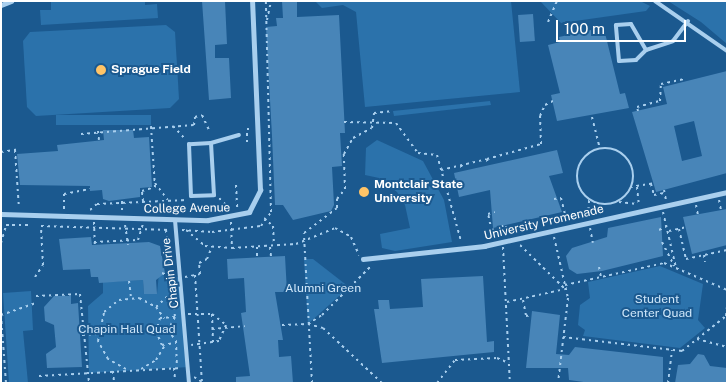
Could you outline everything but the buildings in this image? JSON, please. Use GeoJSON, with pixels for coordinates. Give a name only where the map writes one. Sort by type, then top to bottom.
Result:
{"type":"FeatureCollection","features":[{"type":"Feature","properties":{"kind":"street"},"geometry":{"type":"LineString","coordinates":[[1,5],[11,1]]}},
{"type":"Feature","properties":{"kind":"street","name":"College Avenue"},"geometry":{"type":"LineString","coordinates":[[1,214],[175,220],[239,217],[258,201],[252,1]]}},
{"type":"Feature","properties":{"kind":"street","name":"University Promenade"},"geometry":{"type":"LineString","coordinates":[[364,259],[462,250],[727,192]]}},
{"type":"Feature","properties":{"kind":"lane"},"geometry":{"type":"LineString","coordinates":[[654,1],[688,21],[727,52]]}},
{"type":"Feature","properties":{"kind":"lane"},"geometry":{"type":"LineString","coordinates":[[646,50],[631,24],[616,25],[619,61],[636,60],[646,50],[673,41],[688,21]]}},
{"type":"Feature","properties":{"kind":"lane"},"geometry":{"type":"LineString","coordinates":[[211,143],[214,195],[191,196],[189,144],[211,143],[239,135]]}},
{"type":"Feature","properties":{"kind":"lane","name":"Chapin Drive"},"geometry":{"type":"LineString","coordinates":[[175,220],[186,314],[189,383]]}},
{"type":"Feature","properties":{"kind":"path"},"geometry":{"type":"LineString","coordinates":[[267,21],[270,1]]}},
{"type":"Feature","properties":{"kind":"path"},"geometry":{"type":"LineString","coordinates":[[548,22],[557,1]]}},
{"type":"Feature","properties":{"kind":"path"},"geometry":{"type":"LineString","coordinates":[[638,111],[637,107],[660,101],[661,84],[685,79]]}},
{"type":"Feature","properties":{"kind":"path"},"geometry":{"type":"LineString","coordinates":[[441,170],[541,144],[540,116],[553,101]]}},
{"type":"Feature","properties":{"kind":"path"},"geometry":{"type":"LineString","coordinates":[[312,383],[303,242],[307,228],[334,214],[345,189],[344,154],[353,138],[372,128],[374,113],[393,111]]}},
{"type":"Feature","properties":{"kind":"path"},"geometry":{"type":"LineString","coordinates":[[80,134],[151,126],[194,124],[195,117],[202,115],[208,130]]}},
{"type":"Feature","properties":{"kind":"path"},"geometry":{"type":"LineString","coordinates":[[592,116],[600,148]]}},
{"type":"Feature","properties":{"kind":"path"},"geometry":{"type":"LineString","coordinates":[[344,122],[374,121],[402,126],[418,153],[437,155],[462,250]]}},
{"type":"Feature","properties":{"kind":"path"},"geometry":{"type":"LineString","coordinates":[[173,125],[186,140]]}},
{"type":"Feature","properties":{"kind":"path"},"geometry":{"type":"LineString","coordinates":[[143,202],[142,191],[154,189],[155,183],[151,126]]}},
{"type":"Feature","properties":{"kind":"path"},"geometry":{"type":"LineString","coordinates":[[98,131],[99,140]]}},
{"type":"Feature","properties":{"kind":"path"},"geometry":{"type":"LineString","coordinates":[[602,206],[589,199],[580,184],[579,167],[586,155],[600,148],[623,156],[631,174],[630,187],[619,202]]}},
{"type":"Feature","properties":{"kind":"path"},"geometry":{"type":"LineString","coordinates":[[1,152],[19,149]]}},
{"type":"Feature","properties":{"kind":"path"},"geometry":{"type":"LineString","coordinates":[[15,150],[19,208]]}},
{"type":"Feature","properties":{"kind":"path"},"geometry":{"type":"LineString","coordinates":[[487,159],[488,166]]}},
{"type":"Feature","properties":{"kind":"path"},"geometry":{"type":"LineString","coordinates":[[461,165],[462,171]]}},
{"type":"Feature","properties":{"kind":"path"},"geometry":{"type":"LineString","coordinates":[[155,183],[169,200]]}},
{"type":"Feature","properties":{"kind":"path"},"geometry":{"type":"LineString","coordinates":[[630,187],[652,184],[654,195],[664,191],[667,226],[676,268]]}},
{"type":"Feature","properties":{"kind":"path"},"geometry":{"type":"LineString","coordinates":[[637,187],[638,204],[642,211]]}},
{"type":"Feature","properties":{"kind":"path"},"geometry":{"type":"LineString","coordinates":[[64,209],[64,194],[90,189]]}},
{"type":"Feature","properties":{"kind":"path"},"geometry":{"type":"LineString","coordinates":[[718,194],[721,210]]}},
{"type":"Feature","properties":{"kind":"path"},"geometry":{"type":"LineString","coordinates":[[214,198],[221,198],[230,209]]}},
{"type":"Feature","properties":{"kind":"path"},"geometry":{"type":"LineString","coordinates":[[554,200],[562,198],[567,221]]}},
{"type":"Feature","properties":{"kind":"path"},"geometry":{"type":"LineString","coordinates":[[695,198],[698,215]]}},
{"type":"Feature","properties":{"kind":"path"},"geometry":{"type":"LineString","coordinates":[[95,247],[92,218],[94,204],[190,199]]}},
{"type":"Feature","properties":{"kind":"path"},"geometry":{"type":"LineString","coordinates":[[589,199],[587,214],[593,243]]}},
{"type":"Feature","properties":{"kind":"path"},"geometry":{"type":"LineString","coordinates":[[122,202],[122,208]]}},
{"type":"Feature","properties":{"kind":"path"},"geometry":{"type":"LineString","coordinates":[[587,214],[602,206],[619,202],[638,204]]}},
{"type":"Feature","properties":{"kind":"path"},"geometry":{"type":"LineString","coordinates":[[494,244],[488,214],[495,212]]}},
{"type":"Feature","properties":{"kind":"path"},"geometry":{"type":"LineString","coordinates":[[264,218],[273,226],[274,245]]}},
{"type":"Feature","properties":{"kind":"path"},"geometry":{"type":"LineString","coordinates":[[1,242],[6,225],[29,225]]}},
{"type":"Feature","properties":{"kind":"path"},"geometry":{"type":"LineString","coordinates":[[35,277],[43,265],[42,226]]}},
{"type":"Feature","properties":{"kind":"path"},"geometry":{"type":"LineString","coordinates":[[492,230],[511,226],[514,239],[566,289]]}},
{"type":"Feature","properties":{"kind":"path"},"geometry":{"type":"LineString","coordinates":[[659,230],[667,226]]}},
{"type":"Feature","properties":{"kind":"path"},"geometry":{"type":"LineString","coordinates":[[502,227],[510,383]]}},
{"type":"Feature","properties":{"kind":"path"},"geometry":{"type":"LineString","coordinates":[[668,231],[686,227]]}},
{"type":"Feature","properties":{"kind":"path"},"geometry":{"type":"LineString","coordinates":[[186,230],[212,248],[270,246],[303,242],[325,230],[338,229],[351,237],[364,259]]}},
{"type":"Feature","properties":{"kind":"path"},"geometry":{"type":"LineString","coordinates":[[679,229],[686,259],[727,250]]}},
{"type":"Feature","properties":{"kind":"path"},"geometry":{"type":"LineString","coordinates":[[94,242],[128,243],[138,240],[142,230]]}},
{"type":"Feature","properties":{"kind":"path"},"geometry":{"type":"LineString","coordinates":[[166,230],[174,290],[175,316],[168,330],[176,345],[175,379]]}},
{"type":"Feature","properties":{"kind":"path"},"geometry":{"type":"LineString","coordinates":[[553,230],[566,289],[558,383]]}},
{"type":"Feature","properties":{"kind":"path"},"geometry":{"type":"LineString","coordinates":[[127,234],[128,243]]}},
{"type":"Feature","properties":{"kind":"path"},"geometry":{"type":"LineString","coordinates":[[662,242],[676,268]]}},
{"type":"Feature","properties":{"kind":"path"},"geometry":{"type":"LineString","coordinates":[[256,246],[257,258]]}},
{"type":"Feature","properties":{"kind":"path"},"geometry":{"type":"LineString","coordinates":[[270,246],[271,257]]}},
{"type":"Feature","properties":{"kind":"path"},"geometry":{"type":"LineString","coordinates":[[718,247],[719,252]]}},
{"type":"Feature","properties":{"kind":"path"},"geometry":{"type":"LineString","coordinates":[[162,273],[172,278],[200,274],[198,263],[207,259],[212,248]]}},
{"type":"Feature","properties":{"kind":"path"},"geometry":{"type":"LineString","coordinates":[[706,250],[708,254]]}},
{"type":"Feature","properties":{"kind":"path"},"geometry":{"type":"LineString","coordinates":[[704,255],[705,262]]}},
{"type":"Feature","properties":{"kind":"path"},"geometry":{"type":"LineString","coordinates":[[565,285],[664,263],[727,290]]}},
{"type":"Feature","properties":{"kind":"path"},"geometry":{"type":"LineString","coordinates":[[308,324],[322,315],[362,270],[380,264]]}},
{"type":"Feature","properties":{"kind":"path"},"geometry":{"type":"LineString","coordinates":[[598,267],[601,277]]}},
{"type":"Feature","properties":{"kind":"path"},"geometry":{"type":"LineString","coordinates":[[195,275],[202,382]]}},
{"type":"Feature","properties":{"kind":"path"},"geometry":{"type":"LineString","coordinates":[[129,281],[131,298]]}},
{"type":"Feature","properties":{"kind":"path"},"geometry":{"type":"LineString","coordinates":[[507,302],[566,289]]}},
{"type":"Feature","properties":{"kind":"path"},"geometry":{"type":"LineString","coordinates":[[156,307],[174,290]]}},
{"type":"Feature","properties":{"kind":"path"},"geometry":{"type":"LineString","coordinates":[[36,296],[80,294],[86,335],[89,383]]}},
{"type":"Feature","properties":{"kind":"path"},"geometry":{"type":"LineString","coordinates":[[128,370],[108,359],[98,334],[104,312],[131,298],[156,307],[164,318]]}},
{"type":"Feature","properties":{"kind":"path"},"geometry":{"type":"LineString","coordinates":[[523,300],[526,316],[532,315]]}},
{"type":"Feature","properties":{"kind":"path"},"geometry":{"type":"LineString","coordinates":[[6,383],[1,315],[36,303]]}},
{"type":"Feature","properties":{"kind":"path"},"geometry":{"type":"LineString","coordinates":[[563,337],[682,351],[726,316],[727,306]]}},
{"type":"Feature","properties":{"kind":"path"},"geometry":{"type":"LineString","coordinates":[[165,345],[156,331],[160,318],[186,314],[212,314],[226,328]]}},
{"type":"Feature","properties":{"kind":"path"},"geometry":{"type":"LineString","coordinates":[[212,314],[213,344]]}},
{"type":"Feature","properties":{"kind":"path"},"geometry":{"type":"LineString","coordinates":[[282,325],[308,324],[323,328],[382,383]]}},
{"type":"Feature","properties":{"kind":"path"},"geometry":{"type":"LineString","coordinates":[[212,329],[244,326]]}},
{"type":"Feature","properties":{"kind":"path"},"geometry":{"type":"LineString","coordinates":[[165,345],[213,344],[225,335],[226,328]]}},
{"type":"Feature","properties":{"kind":"path"},"geometry":{"type":"LineString","coordinates":[[82,335],[98,334]]}},
{"type":"Feature","properties":{"kind":"path"},"geometry":{"type":"LineString","coordinates":[[697,339],[727,347]]}},
{"type":"Feature","properties":{"kind":"path"},"geometry":{"type":"LineString","coordinates":[[140,370],[156,360],[165,345]]}},
{"type":"Feature","properties":{"kind":"path"},"geometry":{"type":"LineString","coordinates":[[668,383],[672,350]]}},
{"type":"Feature","properties":{"kind":"path"},"geometry":{"type":"LineString","coordinates":[[437,383],[455,360],[497,358],[509,362]]}},
{"type":"Feature","properties":{"kind":"path"},"geometry":{"type":"LineString","coordinates":[[39,376],[184,367],[184,377]]}},
{"type":"Feature","properties":{"kind":"path"},"geometry":{"type":"LineString","coordinates":[[113,371],[114,382]]}},
{"type":"Feature","properties":{"kind":"green space"},"geometry":{"type":"Polygon","coordinates":[[[145,1],[145,5],[157,4],[158,18],[41,25],[40,10],[51,10],[51,2],[145,1]]]}},
{"type":"Feature","properties":{"kind":"green space"},"geometry":{"type":"Polygon","coordinates":[[[315,1],[511,1],[520,92],[365,107],[356,12],[343,5],[322,8],[315,1]]]}},
{"type":"Feature","properties":{"kind":"green space"},"geometry":{"type":"Polygon","coordinates":[[[540,1],[640,1],[650,6],[646,11],[561,23],[540,1]]]}},
{"type":"Feature","properties":{"kind":"green space"},"geometry":{"type":"Polygon","coordinates":[[[668,1],[727,1],[727,44],[701,22],[668,1]]]}},
{"type":"Feature","properties":{"kind":"green space","name":"Sprague Field"},"geometry":{"type":"Polygon","coordinates":[[[166,25],[175,32],[179,99],[170,108],[36,116],[27,107],[23,41],[30,32],[166,25]]]}},
{"type":"Feature","properties":{"kind":"green space"},"geometry":{"type":"Polygon","coordinates":[[[490,101],[491,105],[394,116],[393,111],[490,101]]]}},
{"type":"Feature","properties":{"kind":"green space"},"geometry":{"type":"Polygon","coordinates":[[[56,115],[151,115],[151,125],[56,125],[56,115]]]}},
{"type":"Feature","properties":{"kind":"green space"},"geometry":{"type":"Polygon","coordinates":[[[377,140],[423,161],[444,200],[452,242],[395,251],[382,248],[380,234],[410,228],[405,205],[397,192],[379,178],[365,175],[366,148],[377,140]]]}},
{"type":"Feature","properties":{"kind":"green space","name":"Alumni Green"},"geometry":{"type":"Polygon","coordinates":[[[304,259],[313,259],[349,287],[308,324],[304,259]]]}},
{"type":"Feature","properties":{"kind":"green space","name":"Student Center Quad"},"geometry":{"type":"Polygon","coordinates":[[[660,266],[703,284],[698,320],[705,328],[680,348],[583,336],[585,330],[578,325],[580,305],[590,298],[588,282],[660,266]]]}},
{"type":"Feature","properties":{"kind":"green space","name":"Chapin Hall Quad"},"geometry":{"type":"Polygon","coordinates":[[[159,273],[168,278],[182,277],[189,367],[89,373],[88,306],[103,293],[103,282],[143,280],[144,294],[157,294],[159,273]]]}},
{"type":"Feature","properties":{"kind":"green space"},"geometry":{"type":"Polygon","coordinates":[[[31,291],[33,330],[23,331],[28,383],[9,383],[3,293],[31,291]]]}},
{"type":"Feature","properties":{"kind":"place","name":"Sprague Field"},"geometry":{"type":"Point","coordinates":[101,70]}},
{"type":"Feature","properties":{"kind":"place","name":"Montclair State University"},"geometry":{"type":"Point","coordinates":[364,192]}}]}
